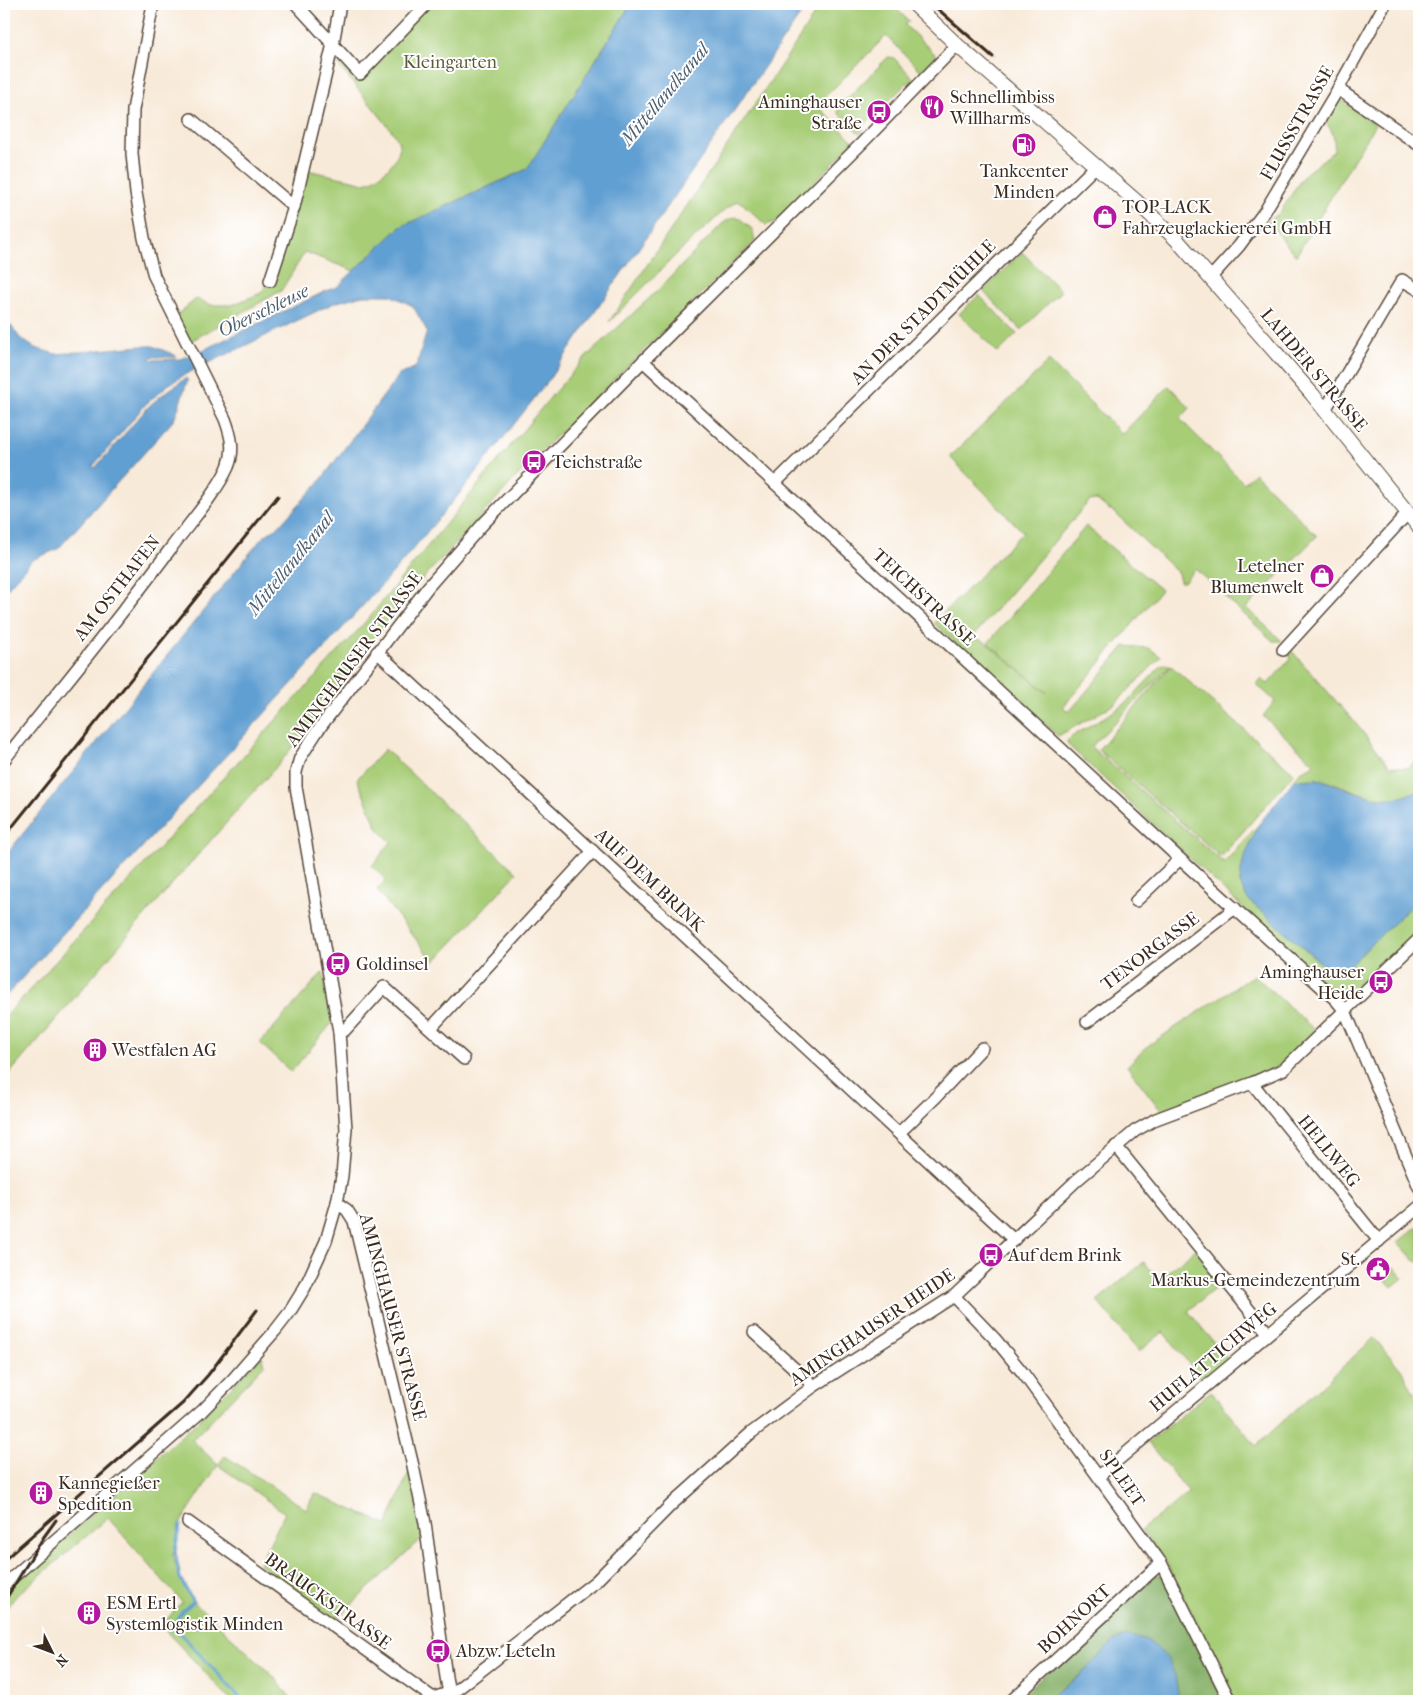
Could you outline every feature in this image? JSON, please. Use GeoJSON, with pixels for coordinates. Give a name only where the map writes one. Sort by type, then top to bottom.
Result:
{"type":"FeatureCollection","features":[{"type":"Feature","properties":{"kind":"street","name":"AM OSTHAFEN"},"geometry":{"type":"LineString","coordinates":[[4,760],[139,591],[221,479],[228,466],[232,452],[232,438],[228,426],[154,276],[144,238],[136,193],[132,154],[133,110],[153,4]]}},
{"type":"Feature","properties":{"kind":"street"},"geometry":{"type":"LineString","coordinates":[[296,4],[360,74],[427,4]]}},
{"type":"Feature","properties":{"kind":"street"},"geometry":{"type":"LineString","coordinates":[[270,281],[294,207],[333,44],[340,4]]}},
{"type":"Feature","properties":{"kind":"street","name":"LAHDER STRASSE"},"geometry":{"type":"LineString","coordinates":[[914,4],[957,45],[1151,214],[1177,240],[1325,410],[1419,527]]}},
{"type":"Feature","properties":{"kind":"street","name":"FLUSSSTRASSE"},"geometry":{"type":"LineString","coordinates":[[1211,277],[1239,246],[1265,211],[1338,89],[1385,4]]}},
{"type":"Feature","properties":{"kind":"street","name":"AMINGHAUSER STRASSE"},"geometry":{"type":"LineString","coordinates":[[450,1698],[425,1523],[413,1466],[354,1221],[347,1210],[337,1203],[342,1176],[346,1129],[339,1032],[296,787],[296,772],[300,758],[377,652],[428,587],[483,524],[643,361],[923,82],[957,45]]}},
{"type":"Feature","properties":{"kind":"street"},"geometry":{"type":"LineString","coordinates":[[1338,89],[1419,145]]}},
{"type":"Feature","properties":{"kind":"street"},"geometry":{"type":"LineString","coordinates":[[191,119],[294,207]]}},
{"type":"Feature","properties":{"kind":"street","name":"AN DER STADTMÜHLE"},"geometry":{"type":"LineString","coordinates":[[775,484],[1096,166]]}},
{"type":"Feature","properties":{"kind":"street"},"geometry":{"type":"LineString","coordinates":[[1325,410],[1402,280],[1419,290]]}},
{"type":"Feature","properties":{"kind":"street","name":"TEICHSTRASSE"},"geometry":{"type":"LineString","coordinates":[[643,361],[1180,859],[1336,1000],[1344,1011],[1416,1167],[1419,1187]]}},
{"type":"Feature","properties":{"kind":"street"},"geometry":{"type":"LineString","coordinates":[[1283,650],[1408,513]]}},
{"type":"Feature","properties":{"kind":"street","name":"AUF DEM BRINK"},"geometry":{"type":"LineString","coordinates":[[377,652],[1014,1240]]}},
{"type":"Feature","properties":{"kind":"street"},"geometry":{"type":"LineString","coordinates":[[431,1028],[593,851]]}},
{"type":"Feature","properties":{"kind":"street"},"geometry":{"type":"LineString","coordinates":[[1136,901],[1180,859]]}},
{"type":"Feature","properties":{"kind":"street","name":"TENORGASSE"},"geometry":{"type":"LineString","coordinates":[[1087,1022],[1235,908]]}},
{"type":"Feature","properties":{"kind":"street","name":"AMINGHAUSER HEIDE"},"geometry":{"type":"LineString","coordinates":[[450,1698],[455,1691],[596,1581],[671,1505],[751,1433],[814,1386],[954,1296],[1077,1180],[1135,1131],[1156,1119],[1284,1069],[1419,940]]}},
{"type":"Feature","properties":{"kind":"street"},"geometry":{"type":"LineString","coordinates":[[339,1032],[345,1030],[384,987],[464,1059]]}},
{"type":"Feature","properties":{"kind":"street"},"geometry":{"type":"LineString","coordinates":[[899,1133],[982,1048]]}},
{"type":"Feature","properties":{"kind":"street","name":"HELLWEG"},"geometry":{"type":"LineString","coordinates":[[1252,1083],[1379,1241]]}},
{"type":"Feature","properties":{"kind":"street"},"geometry":{"type":"LineString","coordinates":[[1116,1146],[1268,1333]]}},
{"type":"Feature","properties":{"kind":"street"},"geometry":{"type":"LineString","coordinates":[[4,1585],[202,1411],[256,1353],[289,1313],[304,1287],[326,1241],[337,1203]]}},
{"type":"Feature","properties":{"kind":"street","name":"HUFLATTICHWEG"},"geometry":{"type":"LineString","coordinates":[[1099,1476],[1419,1207]]}},
{"type":"Feature","properties":{"kind":"street","name":"SPLEET"},"geometry":{"type":"LineString","coordinates":[[954,1296],[995,1339],[1023,1373],[1161,1563],[1230,1701]]}},
{"type":"Feature","properties":{"kind":"street"},"geometry":{"type":"LineString","coordinates":[[754,1332],[814,1386]]}},
{"type":"Feature","properties":{"kind":"street","name":"BRAUCKSTRASSE"},"geometry":{"type":"LineString","coordinates":[[188,1522],[431,1700],[450,1698]]}},
{"type":"Feature","properties":{"kind":"street","name":"BOHNORT"},"geometry":{"type":"LineString","coordinates":[[1011,1701],[1161,1563]]}},
{"type":"Feature","properties":{"kind":"green space","name":"Kleingarten"},"geometry":{"type":"Polygon","coordinates":[[[427,4],[631,4],[527,169],[401,227],[354,271],[305,252],[281,291],[187,343],[174,317],[196,299],[211,305],[232,305],[261,293],[270,281],[303,169],[365,183],[381,174],[390,166],[399,150],[395,135],[327,51],[333,44],[360,74],[427,4]]]}},
{"type":"Feature","properties":{"kind":"green space"},"geometry":{"type":"Polygon","coordinates":[[[821,4],[891,4],[909,21],[905,25],[936,55],[921,71],[886,36],[817,105],[854,142],[775,222],[766,225],[742,203],[737,201],[727,208],[681,250],[609,322],[798,40],[821,4]]]}},
{"type":"Feature","properties":{"kind":"green space"},"geometry":{"type":"Polygon","coordinates":[[[888,57],[894,58],[914,79],[907,83],[862,127],[863,131],[860,134],[838,113],[839,107],[888,57]]]}},
{"type":"Feature","properties":{"kind":"green space"},"geometry":{"type":"Polygon","coordinates":[[[1336,96],[1375,124],[1296,256],[1267,221],[1279,214],[1304,175],[1334,151],[1333,136],[1325,122],[1336,96]]]}},
{"type":"Feature","properties":{"kind":"green space"},"geometry":{"type":"Polygon","coordinates":[[[738,217],[752,229],[755,241],[534,458],[405,598],[284,758],[172,884],[4,1080],[4,1018],[361,627],[554,393],[587,356],[656,292],[722,224],[731,218],[738,217]]]}},
{"type":"Feature","properties":{"kind":"green space"},"geometry":{"type":"Polygon","coordinates":[[[1022,252],[1061,291],[1021,330],[983,291],[1022,252]]]}},
{"type":"Feature","properties":{"kind":"green space"},"geometry":{"type":"Polygon","coordinates":[[[979,295],[1017,334],[998,353],[959,314],[979,295]]]}},
{"type":"Feature","properties":{"kind":"green space"},"geometry":{"type":"Polygon","coordinates":[[[1049,361],[1122,434],[1169,386],[1190,408],[1180,419],[1244,483],[1255,473],[1317,536],[1246,608],[1282,641],[1273,641],[1195,569],[1184,582],[1180,582],[1178,573],[1113,511],[1097,500],[1089,501],[972,638],[984,641],[1047,693],[988,643],[1086,526],[1161,590],[1063,707],[1069,712],[1125,646],[1149,648],[1161,657],[1115,704],[1058,736],[934,623],[1023,532],[950,457],[1049,361]]]}},
{"type":"Feature","properties":{"kind":"green space"},"geometry":{"type":"Polygon","coordinates":[[[1290,649],[1352,719],[1390,766],[1407,768],[1419,759],[1419,790],[1399,798],[1373,798],[1334,783],[1317,779],[1294,780],[1300,772],[1311,767],[1314,763],[1263,716],[1275,701],[1256,684],[1261,679],[1268,684],[1291,658],[1288,654],[1290,649]]]}},
{"type":"Feature","properties":{"kind":"green space"},"geometry":{"type":"Polygon","coordinates":[[[1166,664],[1170,666],[1091,747],[1224,863],[1259,824],[1244,858],[1240,883],[1247,899],[1322,964],[1338,972],[1350,965],[1419,898],[1419,933],[1350,1000],[1341,999],[1068,745],[1067,741],[1071,737],[1121,707],[1161,666],[1166,664]]]}},
{"type":"Feature","properties":{"kind":"green space"},"geometry":{"type":"Polygon","coordinates":[[[1171,666],[1294,773],[1221,857],[1098,750],[1171,666]]]}},
{"type":"Feature","properties":{"kind":"green space"},"geometry":{"type":"Polygon","coordinates":[[[385,749],[517,873],[434,962],[377,890],[386,880],[372,866],[391,842],[378,829],[357,779],[385,749]]]}},
{"type":"Feature","properties":{"kind":"green space"},"geometry":{"type":"Polygon","coordinates":[[[323,972],[332,1023],[291,1072],[260,1043],[323,972]]]}},
{"type":"Feature","properties":{"kind":"green space"},"geometry":{"type":"Polygon","coordinates":[[[1254,975],[1318,1033],[1273,1069],[1162,1112],[1127,1066],[1149,1045],[1254,975]]]}},
{"type":"Feature","properties":{"kind":"green space"},"geometry":{"type":"Polygon","coordinates":[[[1419,1225],[1419,1262],[1418,1262],[1398,1242],[1419,1225]]]}},
{"type":"Feature","properties":{"kind":"green space"},"geometry":{"type":"Polygon","coordinates":[[[1196,1249],[1223,1282],[1188,1311],[1230,1362],[1205,1383],[1163,1332],[1139,1352],[1097,1301],[1144,1262],[1159,1279],[1196,1249]]]}},
{"type":"Feature","properties":{"kind":"green space"},"geometry":{"type":"Polygon","coordinates":[[[1394,1267],[1403,1278],[1392,1287],[1383,1277],[1394,1267]]]}},
{"type":"Feature","properties":{"kind":"green space"},"geometry":{"type":"Polygon","coordinates":[[[1374,1338],[1404,1373],[1419,1403],[1419,1701],[1236,1701],[1165,1560],[1141,1530],[1189,1492],[1148,1443],[1211,1391],[1256,1446],[1374,1338]]]}},
{"type":"Feature","properties":{"kind":"green space"},"geometry":{"type":"Polygon","coordinates":[[[262,1356],[265,1364],[192,1440],[218,1465],[181,1522],[173,1556],[181,1582],[195,1603],[276,1679],[293,1701],[232,1701],[161,1626],[182,1602],[108,1518],[17,1595],[4,1611],[4,1592],[197,1422],[262,1356]]]}},
{"type":"Feature","properties":{"kind":"green space"},"geometry":{"type":"Polygon","coordinates":[[[225,1456],[306,1509],[315,1493],[387,1525],[409,1472],[424,1536],[335,1620],[259,1564],[285,1513],[218,1465],[225,1456]]]}},
{"type":"Feature","properties":{"kind":"green space"},"geometry":{"type":"Polygon","coordinates":[[[1154,1574],[1164,1576],[1226,1701],[1179,1701],[1177,1691],[1096,1661],[1048,1701],[1016,1701],[1154,1574]]]}},
{"type":"Feature","properties":{"kind":"water","name":"Mittellandkanal"},"geometry":{"type":"Polygon","coordinates":[[[631,4],[808,4],[548,381],[465,487],[397,568],[4,998],[4,857],[262,538],[281,524],[321,480],[399,375],[416,367],[427,331],[413,306],[390,295],[363,295],[334,303],[186,374],[168,385],[146,404],[93,466],[95,468],[149,406],[186,378],[188,381],[172,422],[58,549],[32,560],[4,592],[4,293],[9,323],[20,338],[35,348],[56,354],[153,346],[176,357],[151,357],[150,360],[180,359],[203,350],[337,287],[400,227],[527,169],[631,4]]]}},
{"type":"Feature","properties":{"kind":"water"},"geometry":{"type":"Polygon","coordinates":[[[1317,779],[1379,798],[1401,797],[1419,790],[1419,898],[1350,965],[1338,972],[1322,964],[1247,899],[1240,883],[1244,858],[1259,824],[1294,780],[1317,779]]]}},
{"type":"Feature","properties":{"kind":"water"},"geometry":{"type":"Polygon","coordinates":[[[1127,1636],[1145,1639],[1168,1659],[1175,1675],[1179,1701],[1048,1701],[1082,1674],[1114,1641],[1127,1636]]]}},
{"type":"Feature","properties":{"kind":"waterway"},"geometry":{"type":"LineString","coordinates":[[180,1525],[175,1551],[180,1578],[193,1602],[182,1611],[171,1629],[180,1633],[243,1701]]}},
{"type":"Feature","properties":{"kind":"railway"},"geometry":{"type":"LineString","coordinates":[[932,4],[993,57]]}},
{"type":"Feature","properties":{"kind":"railway"},"geometry":{"type":"LineString","coordinates":[[4,837],[278,496]]}},
{"type":"Feature","properties":{"kind":"railway"},"geometry":{"type":"LineString","coordinates":[[4,1560],[183,1403],[208,1375],[257,1310]]}},
{"type":"Feature","properties":{"kind":"railway"},"geometry":{"type":"LineString","coordinates":[[4,1602],[56,1520]]}},
{"type":"Feature","properties":{"kind":"place","name":"Schnellimbiss Willharms"},"geometry":{"type":"Point","coordinates":[932,107]}},
{"type":"Feature","properties":{"kind":"place","name":"Aminghauser Straße"},"geometry":{"type":"Point","coordinates":[879,112]}},
{"type":"Feature","properties":{"kind":"place","name":"Tankcenter Minden"},"geometry":{"type":"Point","coordinates":[1024,145]}},
{"type":"Feature","properties":{"kind":"place","name":"TOP-LACK Fahrzeuglackiererei GmbH"},"geometry":{"type":"Point","coordinates":[1105,217]}},
{"type":"Feature","properties":{"kind":"place","name":"Teichstraße"},"geometry":{"type":"Point","coordinates":[534,462]}},
{"type":"Feature","properties":{"kind":"place","name":"Letelner Blumenwelt"},"geometry":{"type":"Point","coordinates":[1322,576]}},
{"type":"Feature","properties":{"kind":"place","name":"Goldinsel"},"geometry":{"type":"Point","coordinates":[338,964]}},
{"type":"Feature","properties":{"kind":"place","name":"Aminghauser Heide"},"geometry":{"type":"Point","coordinates":[1381,982]}},
{"type":"Feature","properties":{"kind":"place","name":"Westfalen AG"},"geometry":{"type":"Point","coordinates":[95,1050]}},
{"type":"Feature","properties":{"kind":"place","name":"Auf dem Brink"},"geometry":{"type":"Point","coordinates":[991,1255]}},
{"type":"Feature","properties":{"kind":"place","name":"St. Markus-Gemeindezentrum"},"geometry":{"type":"Point","coordinates":[1378,1269]}},
{"type":"Feature","properties":{"kind":"place","name":"Kannegießer Spedition"},"geometry":{"type":"Point","coordinates":[41,1493]}},
{"type":"Feature","properties":{"kind":"place","name":"ESM Ertl Systemlogistik Minden"},"geometry":{"type":"Point","coordinates":[89,1613]}},
{"type":"Feature","properties":{"kind":"place","name":"Abzw. Leteln"},"geometry":{"type":"Point","coordinates":[438,1651]}},
{"type":"Feature","properties":{"kind":"water label","name":"Oberschleuse"},"geometry":{"type":"Point","coordinates":[263,310]}}]}
